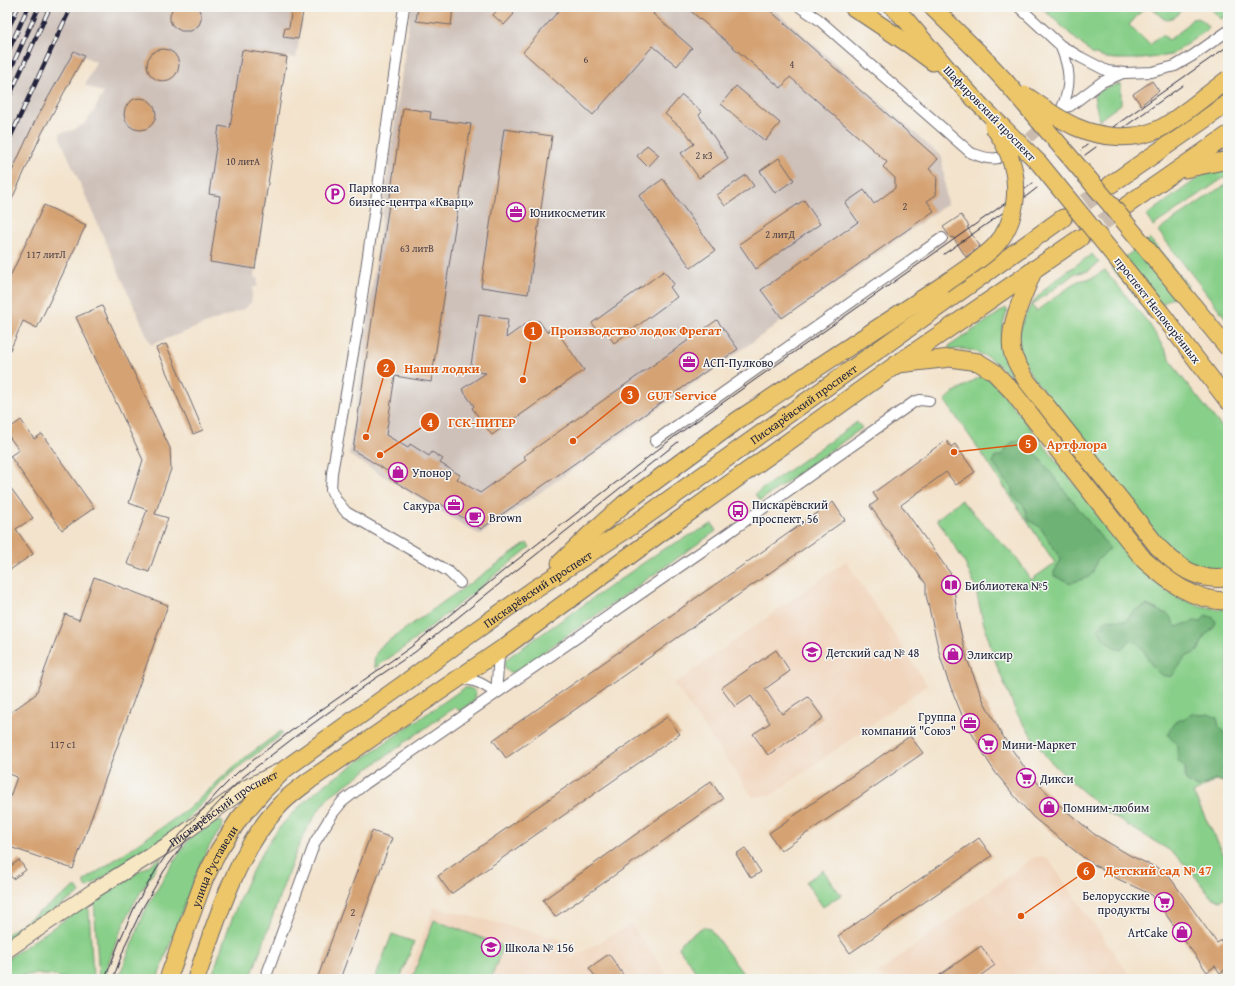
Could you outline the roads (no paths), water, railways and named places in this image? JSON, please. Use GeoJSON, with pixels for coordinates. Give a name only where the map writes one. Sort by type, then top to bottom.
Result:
{"type":"FeatureCollection","features":[{"type":"Feature","properties":{"kind":"main road"},"geometry":{"type":"LineString","coordinates":[[853,7],[910,45],[956,79]]}},
{"type":"Feature","properties":{"kind":"main road","name":"Шафировский проспект"},"geometry":{"type":"LineString","coordinates":[[893,7],[979,104],[1039,163],[1086,220]]}},
{"type":"Feature","properties":{"kind":"main road"},"geometry":{"type":"LineString","coordinates":[[932,7],[978,52],[1119,205],[1228,348]]}},
{"type":"Feature","properties":{"kind":"main road"},"geometry":{"type":"LineString","coordinates":[[945,7],[978,52]]}},
{"type":"Feature","properties":{"kind":"main road"},"geometry":{"type":"LineString","coordinates":[[1005,81],[1053,114],[1076,127],[1092,133],[1124,137],[1148,133],[1172,122],[1228,80]]}},
{"type":"Feature","properties":{"kind":"main road"},"geometry":{"type":"LineString","coordinates":[[1110,185],[1228,103]]}},
{"type":"Feature","properties":{"kind":"main road"},"geometry":{"type":"LineString","coordinates":[[533,590],[589,535],[624,504],[738,420],[943,285],[994,247],[1005,233],[1012,217],[1016,190],[1015,178],[1009,154],[979,104]]}},
{"type":"Feature","properties":{"kind":"main road"},"geometry":{"type":"LineString","coordinates":[[1119,205],[1177,171],[1228,136]]}},
{"type":"Feature","properties":{"kind":"main road"},"geometry":{"type":"LineString","coordinates":[[1177,171],[1228,160]]}},
{"type":"Feature","properties":{"kind":"main road","name":"Пискарёвский проспект"},"geometry":{"type":"LineString","coordinates":[[7,950],[95,890],[169,844],[247,787],[285,769],[465,638],[533,590],[629,528],[1063,218]]}},
{"type":"Feature","properties":{"kind":"main road","name":"проспект Непокорённых"},"geometry":{"type":"LineString","coordinates":[[1086,220],[1161,313],[1228,401]]}},
{"type":"Feature","properties":{"kind":"main road","name":"Пискарёвский проспект"},"geometry":{"type":"LineString","coordinates":[[280,805],[310,780],[506,646],[662,532],[897,364],[1080,238]]}},
{"type":"Feature","properties":{"kind":"main road"},"geometry":{"type":"LineString","coordinates":[[1034,269],[1017,312],[1011,336],[1013,355],[1026,380],[1158,547],[1175,563],[1192,573],[1209,578],[1228,578]]}},
{"type":"Feature","properties":{"kind":"main road"},"geometry":{"type":"LineString","coordinates":[[897,364],[950,358],[978,362],[994,372],[1012,391],[1144,560],[1161,575],[1183,590],[1204,598],[1228,601]]}},
{"type":"Feature","properties":{"kind":"main road","name":"улица Руставели"},"geometry":{"type":"LineString","coordinates":[[168,979],[204,880],[219,850],[239,818],[285,769]]}},
{"type":"Feature","properties":{"kind":"main road","name":"улица Руставели"},"geometry":{"type":"LineString","coordinates":[[196,979],[218,918],[241,863],[259,832],[280,805]]}},
{"type":"Feature","properties":{"kind":"street"},"geometry":{"type":"LineString","coordinates":[[404,7],[357,331],[332,473],[331,490],[337,501],[346,512],[449,572],[460,583]]}},
{"type":"Feature","properties":{"kind":"street"},"geometry":{"type":"LineString","coordinates":[[800,7],[818,19],[971,153],[984,158],[998,158]]}},
{"type":"Feature","properties":{"kind":"street"},"geometry":{"type":"LineString","coordinates":[[1019,7],[1060,45],[1093,65],[1107,71],[1125,73],[1152,72],[1175,66],[1228,31]]}},
{"type":"Feature","properties":{"kind":"street"},"geometry":{"type":"LineString","coordinates":[[1060,45],[1065,56],[1069,82],[1067,95],[1062,108],[1070,106],[1102,82],[1125,73]]}},
{"type":"Feature","properties":{"kind":"street"},"geometry":{"type":"LineString","coordinates":[[655,440],[942,238]]}},
{"type":"Feature","properties":{"kind":"street"},"geometry":{"type":"LineString","coordinates":[[265,979],[315,842],[333,812],[342,802],[365,784],[724,536],[914,402],[920,400],[929,401]]}},
{"type":"Feature","properties":{"kind":"street"},"geometry":{"type":"LineString","coordinates":[[496,693],[499,656],[506,646]]}},
{"type":"Feature","properties":{"kind":"street"},"geometry":{"type":"LineString","coordinates":[[459,679],[470,679],[482,684],[496,693]]}},
{"type":"Feature","properties":{"kind":"tunnel"},"geometry":{"type":"LineString","coordinates":[[1018,148],[1046,123]]}},
{"type":"Feature","properties":{"kind":"tunnel"},"geometry":{"type":"LineString","coordinates":[[1065,217],[1110,185]]}},
{"type":"Feature","properties":{"kind":"tunnel"},"geometry":{"type":"LineString","coordinates":[[1082,237],[1127,205]]}},
{"type":"Feature","properties":{"kind":"tram line"},"geometry":{"type":"LineString","coordinates":[[1113,127],[1228,46]]}},
{"type":"Feature","properties":{"kind":"tram line"},"geometry":{"type":"LineString","coordinates":[[1123,128],[1183,85]]}},
{"type":"Feature","properties":{"kind":"tram line"},"geometry":{"type":"LineString","coordinates":[[1081,150],[1087,145]]}},
{"type":"Feature","properties":{"kind":"tram line"},"geometry":{"type":"LineString","coordinates":[[1085,155],[1096,147]]}},
{"type":"Feature","properties":{"kind":"tram line"},"geometry":{"type":"LineString","coordinates":[[1025,189],[1033,183]]}},
{"type":"Feature","properties":{"kind":"tram line"},"geometry":{"type":"LineString","coordinates":[[1024,198],[1037,188]]}},
{"type":"Feature","properties":{"kind":"tram line"},"geometry":{"type":"LineString","coordinates":[[105,979],[135,906],[156,870],[179,836],[238,772],[291,731],[411,647],[508,567],[674,437],[1007,202]]}},
{"type":"Feature","properties":{"kind":"tram line"},"geometry":{"type":"LineString","coordinates":[[944,254],[1004,212]]}},
{"type":"Feature","properties":{"kind":"tram line"},"geometry":{"type":"LineString","coordinates":[[113,979],[126,943],[142,909],[164,871],[203,819],[243,777],[373,680],[415,652],[678,442]]}},
{"type":"Feature","properties":{"kind":"railway"},"geometry":{"type":"LineString","coordinates":[[7,31],[18,7]]}},
{"type":"Feature","properties":{"kind":"railway"},"geometry":{"type":"LineString","coordinates":[[7,54],[28,7]]}},
{"type":"Feature","properties":{"kind":"railway"},"geometry":{"type":"LineString","coordinates":[[7,77],[39,7]]}},
{"type":"Feature","properties":{"kind":"railway"},"geometry":{"type":"LineString","coordinates":[[7,101],[50,7]]}},
{"type":"Feature","properties":{"kind":"railway"},"geometry":{"type":"LineString","coordinates":[[7,144],[71,7]]}},
{"type":"Feature","properties":{"kind":"place","name":"Парковка бизнес-центра «Кварц»"},"geometry":{"type":"Point","coordinates":[335,194]}},
{"type":"Feature","properties":{"kind":"place","name":"Юникосметик"},"geometry":{"type":"Point","coordinates":[516,212]}},
{"type":"Feature","properties":{"kind":"place","name":"АСП-Пулково"},"geometry":{"type":"Point","coordinates":[689,362]}},
{"type":"Feature","properties":{"kind":"place","name":"Производство лодок Фрегат"},"geometry":{"type":"Point","coordinates":[523,380]}},
{"type":"Feature","properties":{"kind":"place","name":"Наши лодки"},"geometry":{"type":"Point","coordinates":[366,437]}},
{"type":"Feature","properties":{"kind":"place","name":"GUT Service"},"geometry":{"type":"Point","coordinates":[573,441]}},
{"type":"Feature","properties":{"kind":"place","name":"Артфлора"},"geometry":{"type":"Point","coordinates":[954,452]}},
{"type":"Feature","properties":{"kind":"place","name":"ГСК-ПИТЕР"},"geometry":{"type":"Point","coordinates":[380,455]}},
{"type":"Feature","properties":{"kind":"place","name":"Упонор"},"geometry":{"type":"Point","coordinates":[398,472]}},
{"type":"Feature","properties":{"kind":"place","name":"Сакура"},"geometry":{"type":"Point","coordinates":[454,505]}},
{"type":"Feature","properties":{"kind":"place","name":"Пискарёвский проспект, 56"},"geometry":{"type":"Point","coordinates":[738,511]}},
{"type":"Feature","properties":{"kind":"place","name":"Brown"},"geometry":{"type":"Point","coordinates":[475,517]}},
{"type":"Feature","properties":{"kind":"place","name":"Библиотека №5"},"geometry":{"type":"Point","coordinates":[951,585]}},
{"type":"Feature","properties":{"kind":"place","name":"Детский сад № 48"},"geometry":{"type":"Point","coordinates":[812,652]}},
{"type":"Feature","properties":{"kind":"place","name":"Эликсир"},"geometry":{"type":"Point","coordinates":[953,654]}},
{"type":"Feature","properties":{"kind":"place","name":"Группа компаний \"Союз\""},"geometry":{"type":"Point","coordinates":[970,723]}},
{"type":"Feature","properties":{"kind":"place","name":"Мини-Маркет"},"geometry":{"type":"Point","coordinates":[988,744]}},
{"type":"Feature","properties":{"kind":"place","name":"Дикси"},"geometry":{"type":"Point","coordinates":[1026,778]}},
{"type":"Feature","properties":{"kind":"place","name":"Помним-любим"},"geometry":{"type":"Point","coordinates":[1049,807]}},
{"type":"Feature","properties":{"kind":"place","name":"Белорусские продукты"},"geometry":{"type":"Point","coordinates":[1164,902]}},
{"type":"Feature","properties":{"kind":"place","name":"Детский сад № 47"},"geometry":{"type":"Point","coordinates":[1021,916]}},
{"type":"Feature","properties":{"kind":"place","name":"ArtCake"},"geometry":{"type":"Point","coordinates":[1182,932]}},
{"type":"Feature","properties":{"kind":"place","name":"Школа № 156"},"geometry":{"type":"Point","coordinates":[491,947]}}]}
